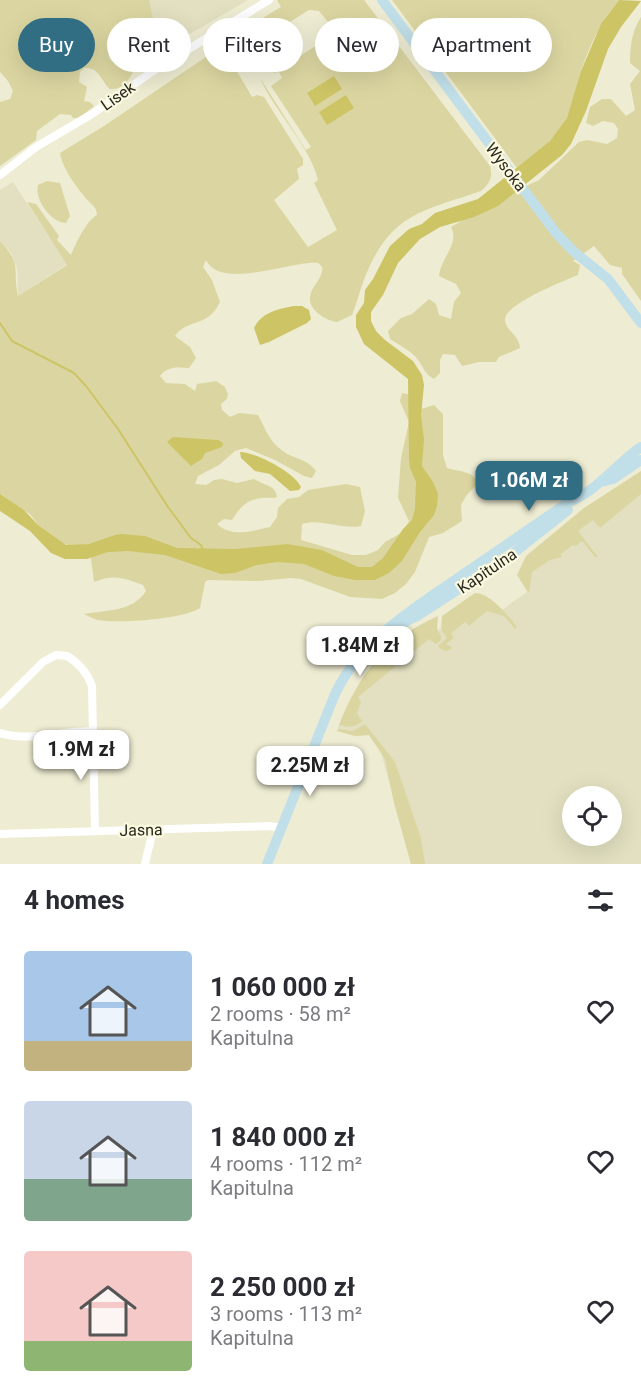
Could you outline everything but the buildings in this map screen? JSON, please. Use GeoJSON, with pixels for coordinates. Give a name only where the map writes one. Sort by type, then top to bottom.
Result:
{"type":"FeatureCollection","features":[{"type":"Feature","properties":{"kind":"street","name":"Lisek"},"geometry":{"type":"LineString","coordinates":[[0,175],[36,147],[92,114],[153,71],[269,0]]}},
{"type":"Feature","properties":{"kind":"street","name":"Wysoka"},"geometry":{"type":"LineString","coordinates":[[382,0],[564,242],[608,279],[641,323]]}},
{"type":"Feature","properties":{"kind":"street","name":"Kapitulna"},"geometry":{"type":"LineString","coordinates":[[601,483],[609,472],[641,447]]}},
{"type":"Feature","properties":{"kind":"street","name":"Kapitulna"},"geometry":{"type":"LineString","coordinates":[[267,864],[343,679],[360,654],[387,630],[417,616],[512,555],[573,506],[579,498],[641,460]]}},
{"type":"Feature","properties":{"kind":"street"},"geometry":{"type":"LineString","coordinates":[[0,705],[43,662],[56,655],[67,656],[75,661],[89,677],[92,686],[95,831]]}},
{"type":"Feature","properties":{"kind":"street"},"geometry":{"type":"LineString","coordinates":[[0,733],[25,738],[68,731],[93,731]]}},
{"type":"Feature","properties":{"kind":"street","name":"Jasna"},"geometry":{"type":"LineString","coordinates":[[0,834],[269,826],[282,828]]}},
{"type":"Feature","properties":{"kind":"street"},"geometry":{"type":"LineString","coordinates":[[144,864],[153,830]]}},
{"type":"Feature","properties":{"kind":"shaded area"},"geometry":{"type":"Polygon","coordinates":[[[0,0],[149,0],[153,18],[107,18],[107,72],[133,72],[122,86],[114,89],[110,89],[95,71],[95,18],[18,18],[18,72],[80,72],[79,82],[87,87],[84,101],[94,106],[79,118],[60,114],[37,131],[36,140],[0,166],[0,102],[10,99],[13,91],[0,72],[0,0]]]}},
{"type":"Feature","properties":{"kind":"shaded area"},"geometry":{"type":"Polygon","coordinates":[[[149,0],[248,0],[217,18],[203,18],[203,26],[191,33],[191,18],[152,18],[149,0]]]}},
{"type":"Feature","properties":{"kind":"shaded area"},"geometry":{"type":"Polygon","coordinates":[[[277,0],[364,0],[378,18],[325,18],[319,11],[309,10],[296,18],[263,18],[281,7],[277,0]]]}},
{"type":"Feature","properties":{"kind":"shaded area"},"geometry":{"type":"Polygon","coordinates":[[[392,0],[619,0],[606,17],[587,54],[567,118],[545,146],[517,168],[446,72],[552,72],[552,18],[411,18],[411,26],[392,0]]]}},
{"type":"Feature","properties":{"kind":"shaded area"},"geometry":{"type":"Polygon","coordinates":[[[619,0],[641,1],[608,49],[586,111],[571,144],[562,155],[498,206],[474,217],[440,227],[420,239],[398,263],[383,295],[371,312],[371,321],[376,331],[413,361],[422,375],[424,385],[421,415],[424,439],[422,466],[438,494],[434,515],[402,561],[389,573],[375,580],[355,580],[334,576],[304,564],[277,562],[257,565],[235,573],[221,574],[165,555],[128,551],[108,552],[87,559],[65,559],[51,553],[30,531],[0,511],[0,494],[24,510],[38,525],[66,545],[89,544],[122,534],[145,536],[177,548],[236,549],[287,544],[322,550],[358,567],[372,567],[383,558],[412,520],[415,509],[416,482],[410,468],[409,458],[408,379],[364,344],[356,327],[356,315],[364,303],[365,290],[390,246],[409,229],[422,224],[435,213],[478,199],[550,141],[567,118],[581,71],[601,24],[619,0]]]}},
{"type":"Feature","properties":{"kind":"shaded area"},"geometry":{"type":"Polygon","coordinates":[[[641,17],[641,301],[622,274],[622,268],[610,265],[594,246],[573,261],[580,265],[578,275],[524,300],[507,314],[506,324],[517,339],[520,348],[499,357],[496,362],[479,362],[462,366],[455,355],[443,354],[440,360],[440,373],[434,379],[412,354],[390,339],[388,331],[401,318],[412,314],[429,299],[436,304],[439,315],[451,319],[454,302],[461,293],[456,284],[439,276],[452,245],[451,227],[495,201],[539,180],[579,142],[587,140],[607,144],[617,138],[618,129],[614,123],[603,121],[593,126],[586,123],[590,107],[602,99],[611,99],[626,116],[635,110],[630,84],[640,71],[630,63],[630,51],[641,17]]]}},
{"type":"Feature","properties":{"kind":"shaded area"},"geometry":{"type":"Polygon","coordinates":[[[315,46],[315,72],[399,72],[399,46],[411,62],[411,72],[419,72],[490,166],[491,177],[489,183],[481,191],[428,209],[401,225],[389,236],[378,251],[366,276],[352,315],[337,322],[321,316],[311,304],[311,293],[322,271],[318,263],[241,274],[214,269],[206,260],[203,267],[212,280],[220,302],[204,320],[186,326],[175,336],[190,347],[196,358],[189,368],[169,369],[160,376],[166,383],[185,384],[195,391],[197,384],[216,381],[225,387],[228,394],[227,399],[221,404],[222,410],[230,417],[239,413],[258,415],[275,445],[289,455],[308,463],[316,471],[312,478],[304,476],[275,460],[246,448],[235,451],[219,465],[198,476],[195,484],[206,485],[214,480],[222,479],[237,483],[254,479],[274,490],[277,497],[260,498],[249,502],[232,520],[224,519],[217,524],[236,532],[249,532],[270,527],[277,517],[278,508],[287,499],[299,497],[308,490],[346,484],[360,487],[365,511],[361,526],[346,527],[316,522],[302,524],[301,540],[352,555],[366,555],[378,550],[385,542],[403,532],[409,521],[398,498],[401,458],[409,422],[400,401],[402,393],[412,395],[421,409],[434,405],[443,414],[443,455],[447,468],[469,474],[478,483],[461,505],[462,521],[443,533],[429,537],[415,572],[406,584],[395,593],[382,599],[350,597],[301,579],[208,580],[205,582],[200,608],[192,612],[150,620],[96,620],[84,614],[118,609],[134,603],[146,591],[143,585],[118,578],[107,578],[94,582],[89,544],[72,546],[61,543],[38,525],[31,515],[0,494],[0,241],[14,262],[18,296],[67,265],[27,202],[36,204],[59,236],[57,240],[71,255],[85,227],[97,215],[97,212],[69,176],[60,153],[184,72],[191,72],[191,67],[203,59],[203,72],[237,72],[252,97],[257,95],[264,97],[303,159],[303,165],[297,169],[299,179],[274,200],[308,247],[337,230],[314,183],[318,180],[308,154],[260,78],[306,150],[311,147],[271,86],[282,78],[279,72],[303,72],[303,54],[315,46]]]}},
{"type":"Feature","properties":{"kind":"shaded area"},"geometry":{"type":"Polygon","coordinates":[[[334,76],[342,89],[315,106],[307,93],[334,76]]]}},
{"type":"Feature","properties":{"kind":"shaded area"},"geometry":{"type":"Polygon","coordinates":[[[346,95],[354,108],[327,125],[319,112],[346,95]]]}},
{"type":"Feature","properties":{"kind":"shaded area"},"geometry":{"type":"Polygon","coordinates":[[[47,181],[60,183],[70,216],[66,223],[49,215],[41,203],[37,191],[38,185],[47,181]]]}},
{"type":"Feature","properties":{"kind":"shaded area"},"geometry":{"type":"Polygon","coordinates":[[[13,182],[67,264],[18,296],[17,268],[11,253],[0,241],[0,190],[13,182]]]}},
{"type":"Feature","properties":{"kind":"shaded area"},"geometry":{"type":"Polygon","coordinates":[[[302,306],[309,310],[311,319],[260,345],[254,328],[261,318],[282,308],[302,306]]]}},
{"type":"Feature","properties":{"kind":"shaded area"},"geometry":{"type":"Polygon","coordinates":[[[173,437],[218,440],[223,443],[222,447],[205,453],[202,459],[191,466],[167,442],[173,437]]]}},
{"type":"Feature","properties":{"kind":"shaded area"},"geometry":{"type":"Polygon","coordinates":[[[240,452],[274,464],[297,481],[301,487],[299,490],[290,491],[270,474],[255,471],[241,458],[240,452]]]}},
{"type":"Feature","properties":{"kind":"shaded area"},"geometry":{"type":"Polygon","coordinates":[[[641,471],[641,494],[600,528],[593,520],[578,531],[598,557],[595,557],[582,541],[576,546],[573,545],[561,554],[562,557],[550,560],[532,572],[529,593],[517,575],[526,556],[584,508],[641,471]]]}},
{"type":"Feature","properties":{"kind":"shaded area"},"geometry":{"type":"Polygon","coordinates":[[[641,481],[641,864],[411,864],[381,752],[369,735],[355,736],[338,729],[358,695],[425,632],[453,627],[491,600],[499,612],[527,592],[520,580],[591,515],[641,481]]]}},
{"type":"Feature","properties":{"kind":"shaded area"},"geometry":{"type":"Polygon","coordinates":[[[475,593],[493,601],[517,627],[515,629],[504,616],[487,611],[469,626],[465,622],[451,633],[454,638],[446,644],[453,648],[447,651],[442,650],[438,646],[447,638],[441,629],[442,616],[475,593]]]}},
{"type":"Feature","properties":{"kind":"shaded area"},"geometry":{"type":"Polygon","coordinates":[[[438,616],[437,629],[441,640],[436,644],[429,639],[358,697],[361,702],[357,713],[362,721],[357,725],[339,725],[365,674],[376,660],[403,636],[438,616]]]}},
{"type":"Feature","properties":{"kind":"shaded area"},"geometry":{"type":"Polygon","coordinates":[[[365,724],[395,762],[421,838],[425,864],[411,864],[394,803],[385,759],[369,735],[355,736],[337,731],[338,729],[353,731],[365,724]]]}},
{"type":"Feature","properties":{"kind":"waterway"},"geometry":{"type":"LineString","coordinates":[[0,323],[12,341],[74,373],[86,386],[118,429],[168,507],[203,550]]}}]}
